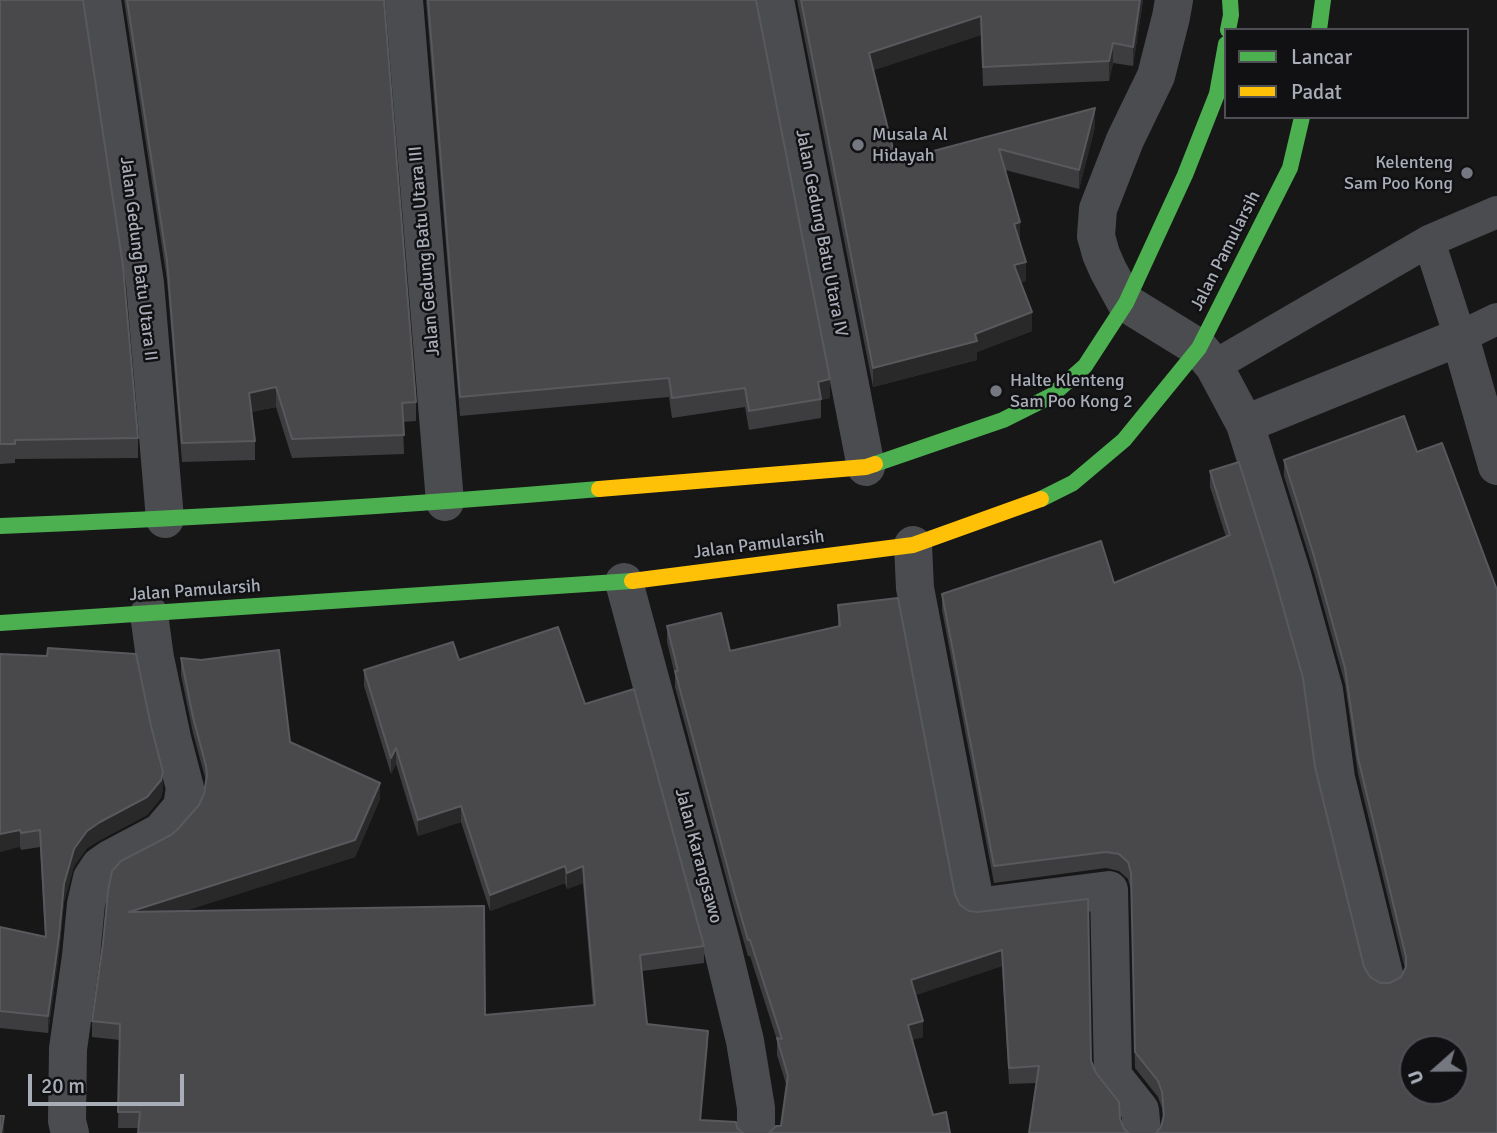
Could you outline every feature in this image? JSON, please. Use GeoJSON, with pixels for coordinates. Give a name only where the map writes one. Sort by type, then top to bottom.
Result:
{"type":"FeatureCollection","features":[{"type":"Feature","properties":{"kind":"highway"},"geometry":{"type":"LineString","coordinates":[[1228,28],[1230,0]]}},
{"type":"Feature","properties":{"kind":"highway"},"geometry":{"type":"LineString","coordinates":[[1319,28],[1323,0]]}},
{"type":"Feature","properties":{"kind":"highway"},"geometry":{"type":"LineString","coordinates":[[0,526],[445,502],[866,467],[1003,420],[1051,396],[1085,366],[1126,303],[1185,175],[1217,94],[1224,55]]}},
{"type":"Feature","properties":{"kind":"highway","name":"Jalan Pamularsih"},"geometry":{"type":"LineString","coordinates":[[0,623],[624,582],[913,545],[1032,503],[1073,483],[1124,440],[1206,357],[1290,168],[1302,119]]}},
{"type":"Feature","properties":{"kind":"street","name":"Jalan Gedung Batu Utara II"},"geometry":{"type":"LineString","coordinates":[[102,0],[145,284],[165,519]]}},
{"type":"Feature","properties":{"kind":"street","name":"Jalan Gedung Batu Utara III"},"geometry":{"type":"LineString","coordinates":[[404,0],[445,502]]}},
{"type":"Feature","properties":{"kind":"street","name":"Jalan Gedung Batu Utara IV"},"geometry":{"type":"LineString","coordinates":[[775,0],[866,467]]}},
{"type":"Feature","properties":{"kind":"street"},"geometry":{"type":"LineString","coordinates":[[1174,0],[1156,76],[1125,140],[1098,209],[1096,236],[1101,254],[1126,303],[1206,357],[1245,424],[1324,690],[1336,778],[1385,978]]}},
{"type":"Feature","properties":{"kind":"street"},"geometry":{"type":"LineString","coordinates":[[1245,424],[1460,337],[1497,466]]}},
{"type":"Feature","properties":{"kind":"street"},"geometry":{"type":"LineString","coordinates":[[913,545],[915,587],[976,907],[1109,890],[1113,1076],[1140,1110],[1142,1133]]}},
{"type":"Feature","properties":{"kind":"street","name":"Jalan Karangsawo"},"geometry":{"type":"LineString","coordinates":[[624,582],[745,1041],[756,1108],[756,1133]]}},
{"type":"Feature","properties":{"kind":"street"},"geometry":{"type":"LineString","coordinates":[[70,1133],[67,1121],[68,1049],[86,904],[92,878],[100,866],[110,859],[161,832],[183,807],[185,788],[155,658],[149,614]]}},
{"type":"Feature","properties":{"kind":"lane"},"geometry":{"type":"LineString","coordinates":[[1206,357],[1429,241],[1497,212]]}},
{"type":"Feature","properties":{"kind":"lane"},"geometry":{"type":"LineString","coordinates":[[1429,241],[1460,337],[1497,318]]}},
{"type":"Feature","properties":{"kind":"building"},"geometry":{"type":"Polygon","coordinates":[[[0,0],[83,0],[123,266],[138,438],[15,440],[15,444],[0,444],[0,0]]]}},
{"type":"Feature","properties":{"kind":"building"},"geometry":{"type":"Polygon","coordinates":[[[127,0],[384,0],[416,402],[402,403],[404,435],[292,439],[276,387],[249,393],[255,441],[182,443],[167,261],[127,0]]]}},
{"type":"Feature","properties":{"kind":"building"},"geometry":{"type":"Polygon","coordinates":[[[428,0],[756,0],[830,379],[818,382],[821,399],[749,411],[745,388],[672,398],[669,378],[460,397],[428,0]]]}},
{"type":"Feature","properties":{"kind":"building"},"geometry":{"type":"Polygon","coordinates":[[[801,0],[1140,0],[1133,47],[1113,43],[1109,61],[983,67],[981,16],[869,53],[896,161],[1095,108],[1079,170],[999,149],[1020,222],[1014,224],[1026,262],[1014,265],[1032,312],[975,334],[977,341],[873,368],[801,0]]]}},
{"type":"Feature","properties":{"kind":"building"},"geometry":{"type":"Polygon","coordinates":[[[1404,416],[1417,452],[1442,443],[1497,590],[1497,1133],[1156,1133],[1161,1127],[1164,1115],[1162,1092],[1158,1081],[1135,1052],[1131,873],[1128,862],[1119,854],[1106,852],[994,866],[942,594],[1101,541],[1114,583],[1230,535],[1210,471],[1239,462],[1303,678],[1315,767],[1364,967],[1370,977],[1380,983],[1390,983],[1401,977],[1406,967],[1406,957],[1358,758],[1345,668],[1284,460],[1404,416]]]}},
{"type":"Feature","properties":{"kind":"building"},"geometry":{"type":"Polygon","coordinates":[[[898,598],[955,895],[960,905],[969,911],[978,912],[1088,899],[1091,1061],[1096,1073],[1119,1102],[1120,1119],[1129,1133],[1029,1133],[1039,1066],[1009,1068],[1002,950],[911,980],[923,1021],[908,1025],[933,1115],[946,1112],[950,1133],[769,1133],[776,1126],[781,1126],[788,1076],[777,1038],[782,1039],[735,895],[675,671],[678,671],[667,626],[721,613],[730,651],[840,626],[838,605],[898,598]]]}},
{"type":"Feature","properties":{"kind":"building"},"geometry":{"type":"Polygon","coordinates":[[[558,627],[585,704],[634,689],[704,946],[640,955],[647,1024],[708,1031],[700,1120],[736,1122],[737,1128],[743,1133],[138,1133],[140,1112],[118,1112],[120,1024],[92,1021],[112,871],[121,861],[177,830],[199,805],[204,794],[206,766],[181,658],[201,660],[279,650],[290,742],[380,783],[355,840],[129,912],[484,906],[485,1015],[595,1005],[583,866],[567,873],[565,866],[490,895],[461,806],[418,820],[396,748],[391,758],[364,670],[453,642],[459,660],[558,627]]]}},
{"type":"Feature","properties":{"kind":"building"},"geometry":{"type":"Polygon","coordinates":[[[48,648],[136,654],[163,772],[161,780],[147,797],[87,831],[74,849],[64,884],[48,1016],[0,1011],[0,927],[46,937],[40,830],[0,834],[0,654],[47,656],[48,648]]]}},
{"type":"Feature","properties":{"kind":"building"},"geometry":{"type":"Polygon","coordinates":[[[0,1116],[4,1116],[1,1133],[0,1133],[0,1116]]]}},
{"type":"Feature","properties":{"kind":"traffic: fast"},"geometry":{"type":"LineString","coordinates":[[1228,28],[1230,0]]}},
{"type":"Feature","properties":{"kind":"traffic: fast"},"geometry":{"type":"LineString","coordinates":[[1319,28],[1323,0]]}},
{"type":"Feature","properties":{"kind":"traffic: fast"},"geometry":{"type":"LineString","coordinates":[[875,464],[1003,420],[1051,396],[1085,366],[1126,303],[1185,175],[1217,94],[1224,55]]}},
{"type":"Feature","properties":{"kind":"traffic: fast"},"geometry":{"type":"LineString","coordinates":[[1041,499],[1073,483],[1124,440],[1199,348],[1290,168],[1302,119]]}},
{"type":"Feature","properties":{"kind":"traffic: fast"},"geometry":{"type":"LineString","coordinates":[[0,526],[300,511],[599,489]]}},
{"type":"Feature","properties":{"kind":"traffic: fast"},"geometry":{"type":"LineString","coordinates":[[0,623],[632,581]]}},
{"type":"Feature","properties":{"kind":"traffic: slow"},"geometry":{"type":"LineString","coordinates":[[599,489],[866,467],[875,464]]}},
{"type":"Feature","properties":{"kind":"traffic: slow"},"geometry":{"type":"LineString","coordinates":[[632,581],[913,545],[1041,499]]}},
{"type":"Feature","properties":{"kind":"place","name":"Musala Al Hidayah"},"geometry":{"type":"Point","coordinates":[858,145]}},
{"type":"Feature","properties":{"kind":"place","name":"Kelenteng Sam Poo Kong"},"geometry":{"type":"Point","coordinates":[1467,173]}},
{"type":"Feature","properties":{"kind":"place","name":"Halte Klenteng Sam Poo Kong 2"},"geometry":{"type":"Point","coordinates":[996,391]}}]}
